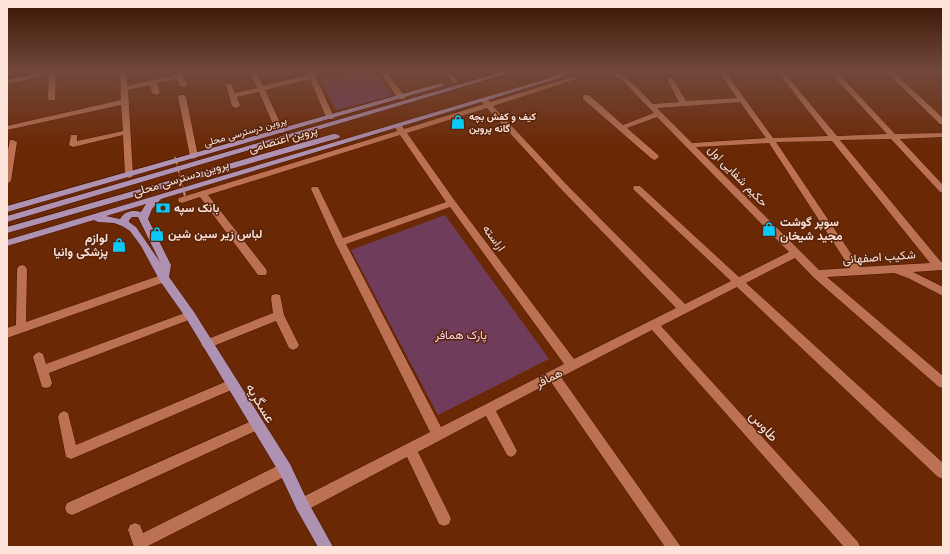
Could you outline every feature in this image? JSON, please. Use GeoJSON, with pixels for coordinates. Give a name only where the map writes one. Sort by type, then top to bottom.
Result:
{"type":"FeatureCollection","features":[{"type":"Feature","properties":{"kind":"main road","name":"پروین درسترسی محلی"},"geometry":{"type":"LineString","coordinates":[[7,209],[405,96]]}},
{"type":"Feature","properties":{"kind":"main road","name":"پروین اعتصامی"},"geometry":{"type":"LineString","coordinates":[[7,219],[426,96]]}},
{"type":"Feature","properties":{"kind":"main road","name":"پروین اعتصامی"},"geometry":{"type":"LineString","coordinates":[[7,230],[470,96]]}},
{"type":"Feature","properties":{"kind":"main road","name":"پروین دسترسی محلی"},"geometry":{"type":"LineString","coordinates":[[7,243],[84,220],[183,196],[504,96]]}},
{"type":"Feature","properties":{"kind":"main road"},"geometry":{"type":"LineString","coordinates":[[143,218],[148,207],[156,201],[183,196]]}},
{"type":"Feature","properties":{"kind":"main road"},"geometry":{"type":"LineString","coordinates":[[84,220],[115,220],[125,224],[124,220],[131,214],[141,215],[166,265],[164,278]]}},
{"type":"Feature","properties":{"kind":"main road","name":"عسگریه"},"geometry":{"type":"LineString","coordinates":[[125,224],[133,229],[164,278],[190,315],[256,425],[285,469],[302,504],[326,547]]}},
{"type":"Feature","properties":{"kind":"street"},"geometry":{"type":"LineString","coordinates":[[124,96],[129,175]]}},
{"type":"Feature","properties":{"kind":"street"},"geometry":{"type":"LineString","coordinates":[[233,96],[236,106]]}},
{"type":"Feature","properties":{"kind":"street"},"geometry":{"type":"LineString","coordinates":[[265,96],[280,131]]}},
{"type":"Feature","properties":{"kind":"street"},"geometry":{"type":"LineString","coordinates":[[321,96],[330,117]]}},
{"type":"Feature","properties":{"kind":"street"},"geometry":{"type":"LineString","coordinates":[[509,96],[486,102],[563,186],[684,309]]}},
{"type":"Feature","properties":{"kind":"street","name":"حکیم شفایی اول"},"geometry":{"type":"LineString","coordinates":[[641,96],[817,274],[943,383]]}},
{"type":"Feature","properties":{"kind":"street"},"geometry":{"type":"LineString","coordinates":[[679,96],[684,104]]}},
{"type":"Feature","properties":{"kind":"street"},"geometry":{"type":"LineString","coordinates":[[739,96],[771,140],[858,272]]}},
{"type":"Feature","properties":{"kind":"street"},"geometry":{"type":"LineString","coordinates":[[800,96],[941,266]]}},
{"type":"Feature","properties":{"kind":"street"},"geometry":{"type":"LineString","coordinates":[[855,96],[943,190]]}},
{"type":"Feature","properties":{"kind":"street"},"geometry":{"type":"LineString","coordinates":[[915,96],[943,122]]}},
{"type":"Feature","properties":{"kind":"street"},"geometry":{"type":"LineString","coordinates":[[182,97],[194,156]]}},
{"type":"Feature","properties":{"kind":"street"},"geometry":{"type":"LineString","coordinates":[[586,97],[655,157]]}},
{"type":"Feature","properties":{"kind":"street"},"geometry":{"type":"LineString","coordinates":[[650,106],[742,100]]}},
{"type":"Feature","properties":{"kind":"street"},"geometry":{"type":"LineString","coordinates":[[7,128],[76,116],[124,102]]}},
{"type":"Feature","properties":{"kind":"street"},"geometry":{"type":"LineString","coordinates":[[621,128],[659,114]]}},
{"type":"Feature","properties":{"kind":"street"},"geometry":{"type":"LineString","coordinates":[[183,196],[202,194],[399,128]]}},
{"type":"Feature","properties":{"kind":"street","name":"اراسته"},"geometry":{"type":"LineString","coordinates":[[399,128],[452,203],[572,366]]}},
{"type":"Feature","properties":{"kind":"street"},"geometry":{"type":"LineString","coordinates":[[74,137],[73,145],[126,132]]}},
{"type":"Feature","properties":{"kind":"street"},"geometry":{"type":"LineString","coordinates":[[690,145],[771,140],[943,135]]}},
{"type":"Feature","properties":{"kind":"street"},"geometry":{"type":"LineString","coordinates":[[7,181],[13,142]]}},
{"type":"Feature","properties":{"kind":"street"},"geometry":{"type":"LineString","coordinates":[[637,188],[943,472]]}},
{"type":"Feature","properties":{"kind":"street"},"geometry":{"type":"LineString","coordinates":[[315,189],[340,242],[438,434]]}},
{"type":"Feature","properties":{"kind":"street"},"geometry":{"type":"LineString","coordinates":[[202,194],[262,272]]}},
{"type":"Feature","properties":{"kind":"street"},"geometry":{"type":"LineString","coordinates":[[340,242],[452,203]]}},
{"type":"Feature","properties":{"kind":"street","name":"همافر"},"geometry":{"type":"LineString","coordinates":[[302,504],[796,253]]}},
{"type":"Feature","properties":{"kind":"street","name":"شکیب اصفهانی"},"geometry":{"type":"LineString","coordinates":[[817,274],[941,266]]}},
{"type":"Feature","properties":{"kind":"street"},"geometry":{"type":"LineString","coordinates":[[20,329],[22,269]]}},
{"type":"Feature","properties":{"kind":"street"},"geometry":{"type":"LineString","coordinates":[[894,269],[911,275],[943,292]]}},
{"type":"Feature","properties":{"kind":"street"},"geometry":{"type":"LineString","coordinates":[[7,333],[164,278]]}},
{"type":"Feature","properties":{"kind":"street"},"geometry":{"type":"LineString","coordinates":[[276,298],[279,315],[293,345]]}},
{"type":"Feature","properties":{"kind":"street"},"geometry":{"type":"LineString","coordinates":[[43,370],[190,315]]}},
{"type":"Feature","properties":{"kind":"street"},"geometry":{"type":"LineString","coordinates":[[207,344],[279,315]]}},
{"type":"Feature","properties":{"kind":"street","name":"طاوس"},"geometry":{"type":"LineString","coordinates":[[654,325],[853,547]]}},
{"type":"Feature","properties":{"kind":"street"},"geometry":{"type":"LineString","coordinates":[[39,357],[46,383]]}},
{"type":"Feature","properties":{"kind":"street"},"geometry":{"type":"LineString","coordinates":[[554,375],[674,547]]}},
{"type":"Feature","properties":{"kind":"street"},"geometry":{"type":"LineString","coordinates":[[64,417],[71,453],[232,384]]}},
{"type":"Feature","properties":{"kind":"street"},"geometry":{"type":"LineString","coordinates":[[489,409],[511,451]]}},
{"type":"Feature","properties":{"kind":"street"},"geometry":{"type":"LineString","coordinates":[[72,508],[256,425]]}},
{"type":"Feature","properties":{"kind":"street"},"geometry":{"type":"LineString","coordinates":[[410,450],[444,519]]}},
{"type":"Feature","properties":{"kind":"street"},"geometry":{"type":"LineString","coordinates":[[135,530],[139,544],[285,469]]}},
{"type":"Feature","properties":{"kind":"path"},"geometry":{"type":"LineString","coordinates":[[175,157],[183,196]]}},
{"type":"Feature","properties":{"kind":"green space"},"geometry":{"type":"Polygon","coordinates":[[[329,96],[392,96],[336,110],[329,96]]]}},
{"type":"Feature","properties":{"kind":"green space","name":"پارک همافر"},"geometry":{"type":"Polygon","coordinates":[[[445,215],[549,359],[438,415],[351,250],[445,215]]]}},
{"type":"Feature","properties":{"kind":"place","name":"کیف و کفش بچه گانه پروین"},"geometry":{"type":"Point","coordinates":[458,122]}},
{"type":"Feature","properties":{"kind":"place","name":"بانک سپه"},"geometry":{"type":"Point","coordinates":[163,208]}},
{"type":"Feature","properties":{"kind":"place","name":"سوپر گوشت مجید شیخان"},"geometry":{"type":"Point","coordinates":[769,229]}},
{"type":"Feature","properties":{"kind":"place","name":"لباس زیر سین شین"},"geometry":{"type":"Point","coordinates":[157,234]}},
{"type":"Feature","properties":{"kind":"place","name":"لوازم پزشکی وانیا"},"geometry":{"type":"Point","coordinates":[119,245]}}]}
